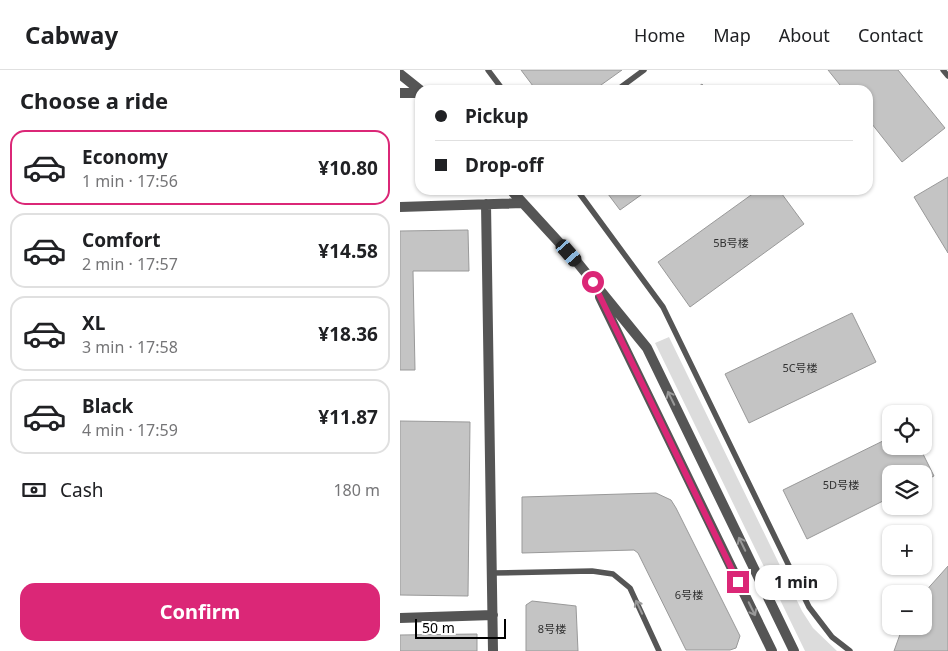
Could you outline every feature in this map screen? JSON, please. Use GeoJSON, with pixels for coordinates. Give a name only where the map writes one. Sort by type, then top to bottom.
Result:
{"type":"FeatureCollection","features":[{"type":"Feature","properties":{"kind":"street"},"geometry":{"type":"LineString","coordinates":[[400,74],[415,88]]}},
{"type":"Feature","properties":{"kind":"street"},"geometry":{"type":"LineString","coordinates":[[400,93],[415,92]]}},
{"type":"Feature","properties":{"kind":"street"},"geometry":{"type":"LineString","coordinates":[[515,195],[593,282],[647,348],[794,651]]}},
{"type":"Feature","properties":{"kind":"street"},"geometry":{"type":"LineString","coordinates":[[486,204],[493,651]]}},
{"type":"Feature","properties":{"kind":"street"},"geometry":{"type":"LineString","coordinates":[[400,207],[523,204]]}},
{"type":"Feature","properties":{"kind":"street"},"geometry":{"type":"LineString","coordinates":[[593,282],[772,651]]}},
{"type":"Feature","properties":{"kind":"street"},"geometry":{"type":"LineString","coordinates":[[400,618],[493,615]]}},
{"type":"Feature","properties":{"kind":"lane"},"geometry":{"type":"LineString","coordinates":[[488,70],[499,85]]}},
{"type":"Feature","properties":{"kind":"lane"},"geometry":{"type":"LineString","coordinates":[[624,85],[644,70]]}},
{"type":"Feature","properties":{"kind":"lane"},"geometry":{"type":"LineString","coordinates":[[943,70],[948,76]]}},
{"type":"Feature","properties":{"kind":"lane"},"geometry":{"type":"LineString","coordinates":[[581,195],[663,307],[809,607],[832,637],[850,651]]}},
{"type":"Feature","properties":{"kind":"lane"},"geometry":{"type":"LineString","coordinates":[[492,572],[597,571],[613,574],[630,588],[659,651]]}},
{"type":"Feature","properties":{"kind":"shaded area"},"geometry":{"type":"Polygon","coordinates":[[[669,337],[802,611],[813,628],[837,651],[805,651],[655,343],[669,337]]]}},
{"type":"Feature","properties":{"kind":"building"},"geometry":{"type":"Polygon","coordinates":[[[521,70],[622,70],[601,85],[532,85],[521,70]]]}},
{"type":"Feature","properties":{"kind":"building"},"geometry":{"type":"Polygon","coordinates":[[[828,70],[898,70],[945,128],[902,162],[873,125],[873,85],[840,85],[828,70]]]}},
{"type":"Feature","properties":{"kind":"building"},"geometry":{"type":"Polygon","coordinates":[[[948,177],[948,253],[914,197],[948,177]]]}},
{"type":"Feature","properties":{"kind":"building"},"geometry":{"type":"Polygon","coordinates":[[[609,195],[641,195],[620,210],[609,195]]]}},
{"type":"Feature","properties":{"kind":"building"},"geometry":{"type":"Polygon","coordinates":[[[751,195],[783,195],[804,224],[690,307],[658,262],[751,195]]]}},
{"type":"Feature","properties":{"kind":"building"},"geometry":{"type":"Polygon","coordinates":[[[468,230],[469,271],[413,271],[415,370],[400,370],[400,231],[468,230]]]}},
{"type":"Feature","properties":{"kind":"building"},"geometry":{"type":"Polygon","coordinates":[[[852,313],[876,362],[749,423],[725,374],[852,313]]]}},
{"type":"Feature","properties":{"kind":"building"},"geometry":{"type":"Polygon","coordinates":[[[400,421],[470,422],[468,596],[400,595],[400,421]]]}},
{"type":"Feature","properties":{"kind":"building"},"geometry":{"type":"Polygon","coordinates":[[[882,441],[882,455],[924,455],[928,465],[882,465],[882,502],[807,539],[783,490],[882,441]]]}},
{"type":"Feature","properties":{"kind":"building"},"geometry":{"type":"Polygon","coordinates":[[[656,493],[671,500],[676,508],[740,636],[736,648],[730,650],[686,650],[638,553],[634,550],[522,553],[522,497],[656,493]]]}},
{"type":"Feature","properties":{"kind":"building"},"geometry":{"type":"Polygon","coordinates":[[[948,566],[948,651],[894,651],[900,635],[932,635],[931,585],[948,566]]]}},
{"type":"Feature","properties":{"kind":"building"},"geometry":{"type":"Polygon","coordinates":[[[532,601],[576,606],[578,651],[526,651],[526,605],[532,601]]]}},
{"type":"Feature","properties":{"kind":"building"},"geometry":{"type":"Polygon","coordinates":[[[477,634],[477,651],[400,651],[400,635],[477,634]]]}},
{"type":"Feature","properties":{"kind":"route"},"geometry":{"type":"LineString","coordinates":[[593,282],[738,582]]}}]}
